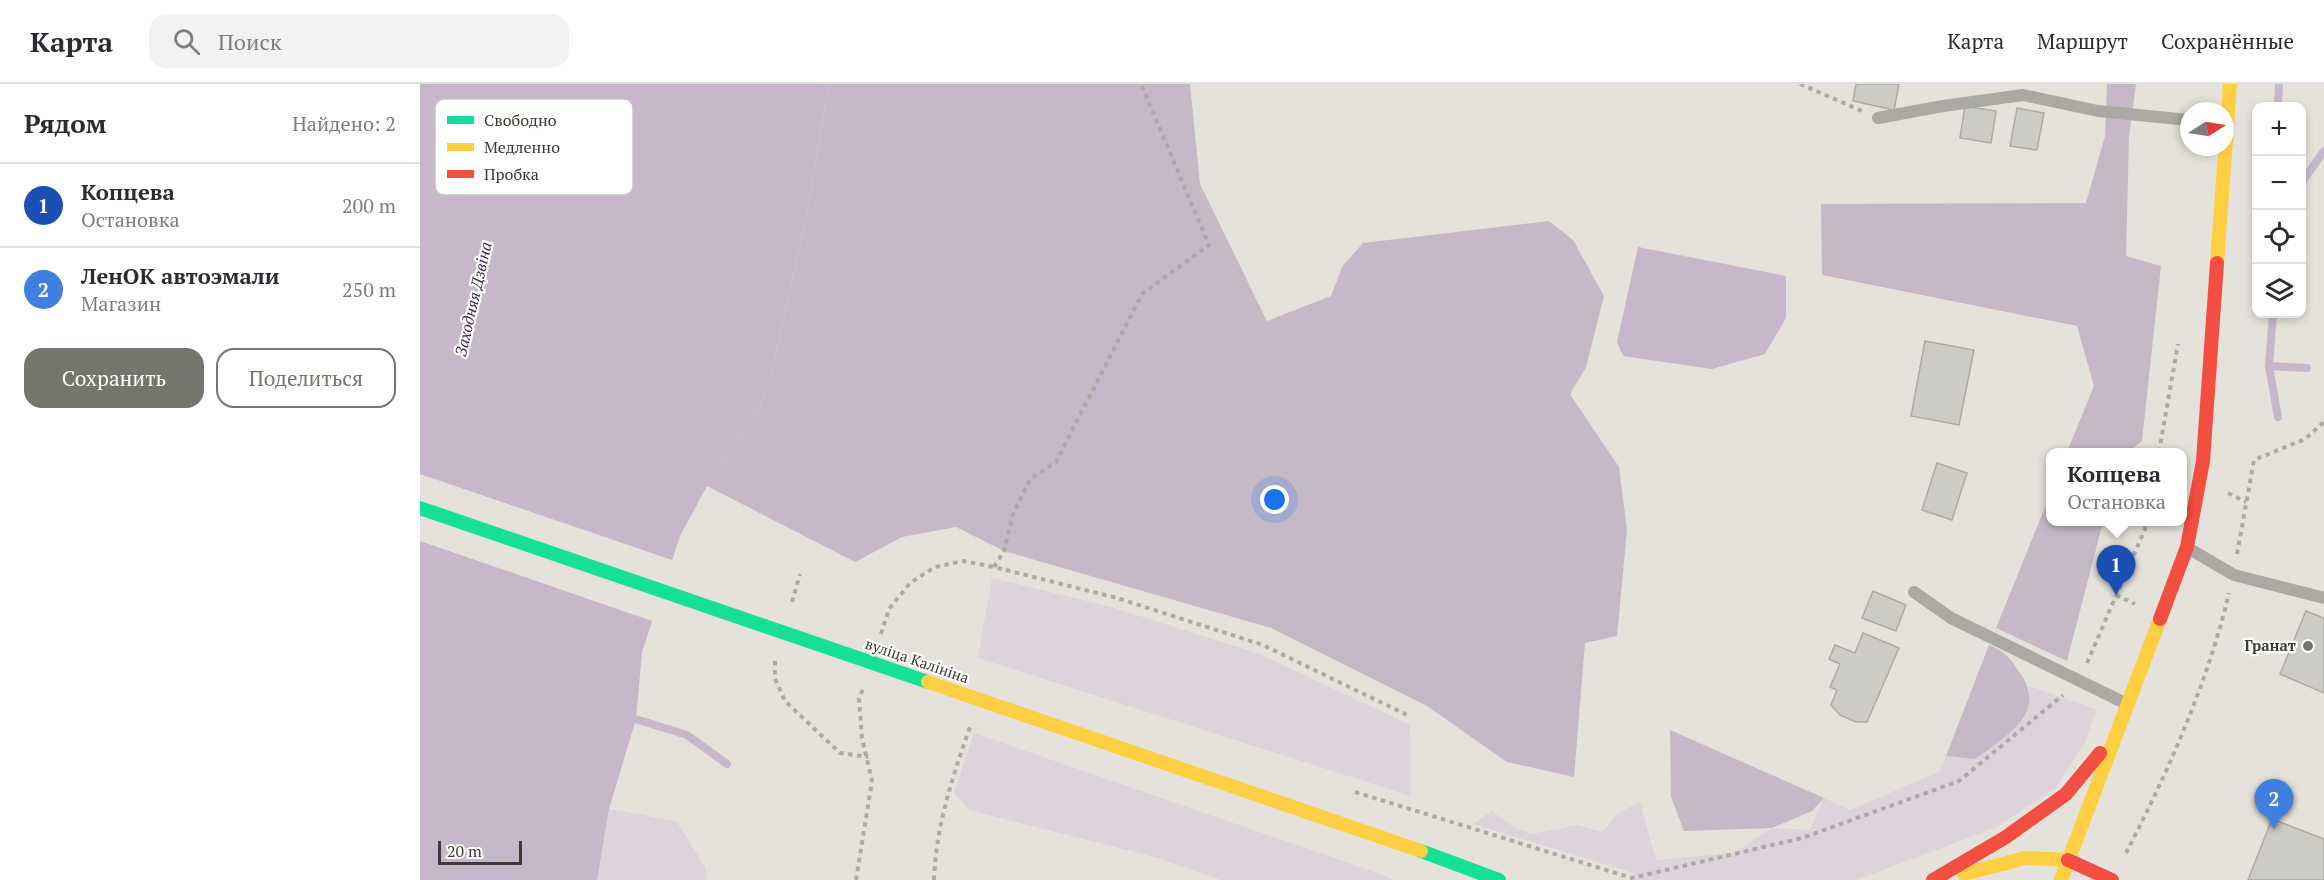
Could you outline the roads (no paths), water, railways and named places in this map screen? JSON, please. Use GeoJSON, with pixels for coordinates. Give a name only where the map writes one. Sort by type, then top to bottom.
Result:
{"type":"FeatureCollection","features":[{"type":"Feature","properties":{"kind":"main road"},"geometry":{"type":"LineString","coordinates":[[2229,102],[2230,84]]}},
{"type":"Feature","properties":{"kind":"main road"},"geometry":{"type":"LineString","coordinates":[[2061,880],[2187,547],[2203,461],[2225,156]]}},
{"type":"Feature","properties":{"kind":"main road","name":"вуліца Калініна"},"geometry":{"type":"LineString","coordinates":[[420,508],[1403,844],[1499,880]]}},
{"type":"Feature","properties":{"kind":"main road"},"geometry":{"type":"LineString","coordinates":[[1933,880],[2006,837],[2066,794],[2117,733]]}},
{"type":"Feature","properties":{"kind":"main road","name":"вуліца Калініна"},"geometry":{"type":"LineString","coordinates":[[1403,844],[1440,873]]}},
{"type":"Feature","properties":{"kind":"main road"},"geometry":{"type":"LineString","coordinates":[[1942,880],[2025,858],[2068,860],[2112,880]]}},
{"type":"Feature","properties":{"kind":"main road"},"geometry":{"type":"LineString","coordinates":[[1957,880],[1968,880]]}},
{"type":"Feature","properties":{"kind":"lane"},"geometry":{"type":"LineString","coordinates":[[1878,118],[2023,95],[2098,111],[2180,119]]}},
{"type":"Feature","properties":{"kind":"lane"},"geometry":{"type":"LineString","coordinates":[[2187,547],[2234,575],[2324,598]]}},
{"type":"Feature","properties":{"kind":"lane"},"geometry":{"type":"LineString","coordinates":[[1914,592],[1951,618],[2127,704]]}},
{"type":"Feature","properties":{"kind":"water","name":"Заходняя Дзвіна"},"geometry":{"type":"Polygon","coordinates":[[[420,84],[829,84],[805,222],[773,366],[760,406],[707,486],[680,536],[642,652],[636,719],[609,809],[597,880],[420,880],[420,84]]]}},
{"type":"Feature","properties":{"kind":"water"},"geometry":{"type":"Polygon","coordinates":[[[1638,247],[1786,276],[1786,318],[1765,354],[1712,369],[1623,356],[1617,342],[1638,247]]]}},
{"type":"Feature","properties":{"kind":"waterway"},"geometry":{"type":"LineString","coordinates":[[2278,102],[2279,84]]}},
{"type":"Feature","properties":{"kind":"waterway"},"geometry":{"type":"LineString","coordinates":[[2306,176],[2324,151]]}},
{"type":"Feature","properties":{"kind":"waterway"},"geometry":{"type":"LineString","coordinates":[[2273,318],[2269,366],[2278,417]]}},
{"type":"Feature","properties":{"kind":"waterway"},"geometry":{"type":"LineString","coordinates":[[2269,366],[2307,368]]}},
{"type":"Feature","properties":{"kind":"waterway"},"geometry":{"type":"LineString","coordinates":[[626,716],[687,735],[727,764]]}},
{"type":"Feature","properties":{"kind":"place","name":"Копцева"},"geometry":{"type":"Point","coordinates":[2116,595]}},
{"type":"Feature","properties":{"kind":"place","name":"Гранат"},"geometry":{"type":"Point","coordinates":[2308,646]}},
{"type":"Feature","properties":{"kind":"place","name":"ЛенОК автоэмали"},"geometry":{"type":"Point","coordinates":[2274,829]}}]}
